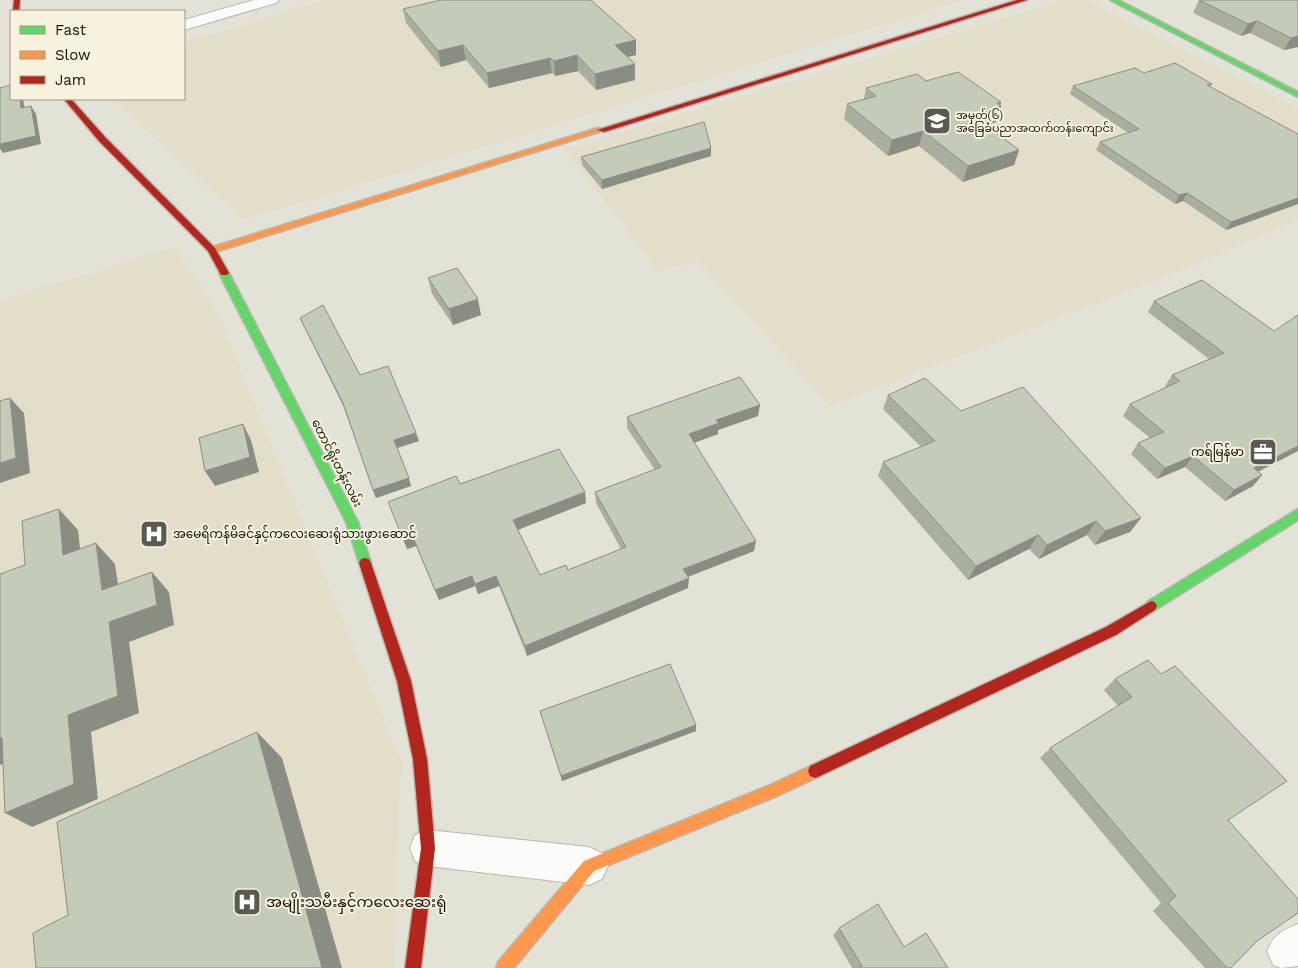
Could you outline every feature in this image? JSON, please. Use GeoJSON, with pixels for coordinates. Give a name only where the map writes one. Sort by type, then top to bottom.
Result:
{"type":"FeatureCollection","features":[{"type":"Feature","properties":{"kind":"street"},"geometry":{"type":"LineString","coordinates":[[185,25],[271,0]]}},
{"type":"Feature","properties":{"kind":"street"},"geometry":{"type":"LineString","coordinates":[[212,250],[1024,0]]}},
{"type":"Feature","properties":{"kind":"street"},"geometry":{"type":"LineString","coordinates":[[1113,0],[1298,95]]}},
{"type":"Feature","properties":{"kind":"street","name":"တောင်ရိုးတန်းလမ်း"},"geometry":{"type":"LineString","coordinates":[[68,100],[102,139],[212,250],[352,522],[404,681],[420,760],[428,848],[413,968]]}},
{"type":"Feature","properties":{"kind":"street"},"geometry":{"type":"LineString","coordinates":[[504,968],[589,866],[772,791],[1111,631],[1298,514]]}},
{"type":"Feature","properties":{"kind":"street"},"geometry":{"type":"LineString","coordinates":[[428,848],[589,866]]}},
{"type":"Feature","properties":{"kind":"shaded area"},"geometry":{"type":"Polygon","coordinates":[[[325,0],[964,0],[244,220],[113,100],[185,100],[185,43],[325,0]]]}},
{"type":"Feature","properties":{"kind":"shaded area"},"geometry":{"type":"Polygon","coordinates":[[[1065,0],[1087,0],[1298,108],[1298,219],[1190,267],[830,406],[698,261],[658,271],[565,149],[1065,0]]]}},
{"type":"Feature","properties":{"kind":"shaded area","name":"အမေရိကန်မိခင်နှင့်ကလေးဆေးရုံသားဖွားဆောင်"},"geometry":{"type":"Polygon","coordinates":[[[175,247],[214,305],[401,762],[393,968],[0,968],[0,301],[175,247]]]}},
{"type":"Feature","properties":{"kind":"building"},"geometry":{"type":"Polygon","coordinates":[[[441,0],[591,0],[636,40],[615,45],[635,64],[595,74],[577,55],[554,61],[550,58],[487,73],[463,45],[438,51],[403,9],[441,0]]]}},
{"type":"Feature","properties":{"kind":"building"},"geometry":{"type":"Polygon","coordinates":[[[1199,0],[1298,0],[1298,36],[1291,38],[1257,21],[1248,24],[1199,0]]]}},
{"type":"Feature","properties":{"kind":"building"},"geometry":{"type":"Polygon","coordinates":[[[1175,63],[1212,84],[1207,85],[1298,134],[1298,198],[1231,222],[1187,193],[1179,195],[1100,142],[1139,129],[1073,86],[1135,68],[1144,73],[1175,63]]]}},
{"type":"Feature","properties":{"kind":"building"},"geometry":{"type":"Polygon","coordinates":[[[958,72],[1001,102],[997,103],[1001,106],[972,115],[1019,150],[968,166],[923,131],[892,140],[847,104],[876,96],[866,88],[917,74],[926,81],[958,72]]]}},
{"type":"Feature","properties":{"kind":"building"},"geometry":{"type":"Polygon","coordinates":[[[10,85],[10,100],[20,100],[21,108],[31,106],[36,136],[0,144],[0,88],[10,85]]]}},
{"type":"Feature","properties":{"kind":"building"},"geometry":{"type":"Polygon","coordinates":[[[704,122],[711,148],[602,180],[581,157],[704,122]]]}},
{"type":"Feature","properties":{"kind":"building"},"geometry":{"type":"Polygon","coordinates":[[[457,268],[478,299],[449,309],[428,278],[457,268]]]}},
{"type":"Feature","properties":{"kind":"building"},"geometry":{"type":"Polygon","coordinates":[[[1202,280],[1274,331],[1298,315],[1298,446],[1254,468],[1262,475],[1234,490],[1193,456],[1165,468],[1138,443],[1164,432],[1130,404],[1180,381],[1172,375],[1224,353],[1154,301],[1202,280]]]}},
{"type":"Feature","properties":{"kind":"building"},"geometry":{"type":"Polygon","coordinates":[[[323,305],[360,375],[388,366],[416,433],[394,440],[409,478],[373,490],[343,403],[300,318],[323,305]]]}},
{"type":"Feature","properties":{"kind":"building"},"geometry":{"type":"Polygon","coordinates":[[[740,377],[760,405],[716,420],[719,423],[689,434],[756,541],[683,569],[689,578],[525,646],[496,576],[475,584],[472,576],[435,590],[412,535],[403,539],[388,502],[456,476],[460,484],[559,449],[585,492],[513,520],[540,575],[566,565],[568,570],[626,547],[595,492],[661,467],[627,417],[740,377]]]}},
{"type":"Feature","properties":{"kind":"building"},"geometry":{"type":"Polygon","coordinates":[[[925,378],[961,411],[1023,387],[1141,518],[1105,531],[1096,521],[1047,545],[1038,535],[976,566],[883,462],[935,441],[888,395],[925,378]]]}},
{"type":"Feature","properties":{"kind":"building"},"geometry":{"type":"Polygon","coordinates":[[[10,398],[16,458],[0,463],[0,401],[10,398]]]}},
{"type":"Feature","properties":{"kind":"building"},"geometry":{"type":"Polygon","coordinates":[[[243,424],[250,457],[205,471],[199,438],[243,424]]]}},
{"type":"Feature","properties":{"kind":"building"},"geometry":{"type":"Polygon","coordinates":[[[59,509],[63,555],[96,543],[102,590],[152,572],[157,605],[109,622],[118,696],[68,715],[74,784],[5,813],[2,738],[0,738],[0,574],[25,565],[22,521],[59,509]]]}},
{"type":"Feature","properties":{"kind":"building"},"geometry":{"type":"Polygon","coordinates":[[[1148,660],[1161,674],[1175,666],[1287,781],[1228,820],[1298,899],[1298,913],[1257,941],[1231,968],[1227,968],[1168,903],[1176,896],[1050,748],[1132,697],[1115,679],[1148,660]]]}},
{"type":"Feature","properties":{"kind":"building"},"geometry":{"type":"Polygon","coordinates":[[[670,664],[696,725],[561,776],[540,711],[670,664]]]}},
{"type":"Feature","properties":{"kind":"building"},"geometry":{"type":"Polygon","coordinates":[[[257,732],[322,968],[36,968],[33,933],[68,915],[57,822],[257,732]]]}},
{"type":"Feature","properties":{"kind":"building"},"geometry":{"type":"Polygon","coordinates":[[[878,904],[904,947],[926,933],[948,968],[858,968],[862,966],[839,928],[878,904]]]}},
{"type":"Feature","properties":{"kind":"traffic: fast"},"geometry":{"type":"LineString","coordinates":[[1113,0],[1298,95]]}},
{"type":"Feature","properties":{"kind":"traffic: fast"},"geometry":{"type":"LineString","coordinates":[[224,273],[352,522],[365,563]]}},
{"type":"Feature","properties":{"kind":"traffic: fast"},"geometry":{"type":"LineString","coordinates":[[1151,606],[1298,514]]}},
{"type":"Feature","properties":{"kind":"traffic: slow"},"geometry":{"type":"LineString","coordinates":[[212,250],[601,130]]}},
{"type":"Feature","properties":{"kind":"traffic: slow"},"geometry":{"type":"LineString","coordinates":[[504,968],[589,866],[772,791],[815,771]]}},
{"type":"Feature","properties":{"kind":"traffic: jam"},"geometry":{"type":"LineString","coordinates":[[16,10],[17,0]]}},
{"type":"Feature","properties":{"kind":"traffic: jam"},"geometry":{"type":"LineString","coordinates":[[601,130],[1024,0]]}},
{"type":"Feature","properties":{"kind":"traffic: jam"},"geometry":{"type":"LineString","coordinates":[[68,100],[102,139],[212,250],[224,273]]}},
{"type":"Feature","properties":{"kind":"traffic: jam"},"geometry":{"type":"LineString","coordinates":[[365,563],[404,681],[420,759],[428,848],[413,968]]}},
{"type":"Feature","properties":{"kind":"traffic: jam"},"geometry":{"type":"LineString","coordinates":[[815,771],[1111,631],[1151,606]]}},
{"type":"Feature","properties":{"kind":"place","name":"အမှတ်(၆) အခြေခံပညာအထက်တန်းကျောင်း"},"geometry":{"type":"Point","coordinates":[937,121]}},
{"type":"Feature","properties":{"kind":"place","name":"ကရ်မြန်မာ"},"geometry":{"type":"Point","coordinates":[1263,452]}},
{"type":"Feature","properties":{"kind":"place","name":"အမေရိကန်မိခင်နှင့်ကလေးဆေးရုံသားဖွားဆောင်"},"geometry":{"type":"Point","coordinates":[154,534]}},
{"type":"Feature","properties":{"kind":"place","name":"အမျိုးသမီးနှင့်ကလေးဆေးရုံ"},"geometry":{"type":"Point","coordinates":[247,902]}}]}
